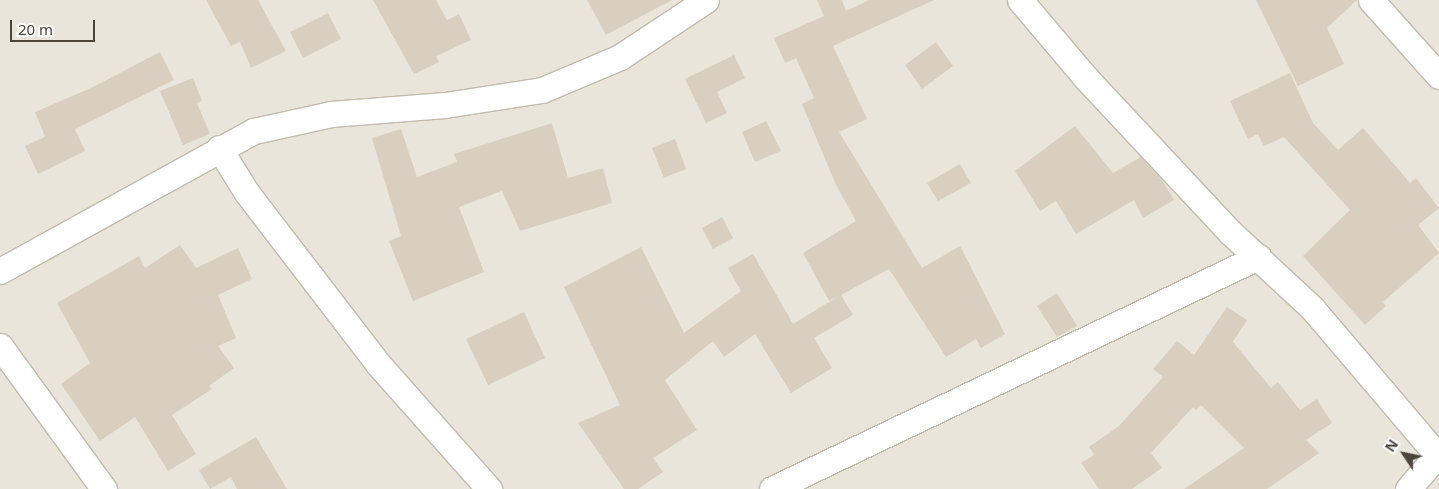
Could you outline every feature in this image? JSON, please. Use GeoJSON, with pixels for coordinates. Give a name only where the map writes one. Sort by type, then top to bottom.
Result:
{"type":"FeatureCollection","features":[{"type":"Feature","properties":{"kind":"street"},"geometry":{"type":"LineString","coordinates":[[0,271],[254,130],[331,114],[445,105],[542,90],[620,57],[706,0]]}},
{"type":"Feature","properties":{"kind":"street"},"geometry":{"type":"LineString","coordinates":[[1020,0],[1133,128],[1258,257],[1312,308],[1438,455],[1408,489]]}},
{"type":"Feature","properties":{"kind":"street"},"geometry":{"type":"LineString","coordinates":[[1371,0],[1439,76]]}},
{"type":"Feature","properties":{"kind":"street"},"geometry":{"type":"LineString","coordinates":[[219,148],[247,193],[379,365],[489,489]]}},
{"type":"Feature","properties":{"kind":"street"},"geometry":{"type":"LineString","coordinates":[[772,489],[1258,257]]}},
{"type":"Feature","properties":{"kind":"street"},"geometry":{"type":"LineString","coordinates":[[0,346],[104,489]]}},
{"type":"Feature","properties":{"kind":"shaded area"},"geometry":{"type":"Polygon","coordinates":[[[0,0],[1439,0],[1439,489],[0,489],[0,0]]]}},
{"type":"Feature","properties":{"kind":"building"},"geometry":{"type":"Polygon","coordinates":[[[206,0],[258,0],[286,51],[251,68],[240,42],[231,46],[206,0]]]}},
{"type":"Feature","properties":{"kind":"building"},"geometry":{"type":"Polygon","coordinates":[[[373,0],[436,0],[447,20],[459,14],[471,40],[436,56],[439,62],[414,74],[373,0]]]}},
{"type":"Feature","properties":{"kind":"building"},"geometry":{"type":"Polygon","coordinates":[[[587,0],[672,0],[606,35],[587,0]]]}},
{"type":"Feature","properties":{"kind":"building"},"geometry":{"type":"Polygon","coordinates":[[[817,0],[842,0],[846,11],[869,0],[934,0],[833,46],[867,119],[839,132],[922,268],[960,246],[1005,334],[981,348],[976,339],[946,357],[889,269],[841,295],[853,315],[814,338],[832,368],[791,393],[755,334],[724,357],[713,341],[665,380],[697,430],[653,458],[663,472],[638,489],[624,489],[578,423],[620,405],[564,287],[641,247],[684,333],[741,291],[728,268],[753,254],[793,324],[837,297],[829,301],[803,253],[856,221],[836,185],[802,104],[814,98],[796,58],[785,63],[774,38],[824,16],[817,0]]]}},
{"type":"Feature","properties":{"kind":"building"},"geometry":{"type":"Polygon","coordinates":[[[1256,0],[1357,0],[1327,28],[1344,64],[1298,86],[1256,0]]]}},
{"type":"Feature","properties":{"kind":"building"},"geometry":{"type":"Polygon","coordinates":[[[328,13],[341,39],[303,58],[290,32],[328,13]]]}},
{"type":"Feature","properties":{"kind":"building"},"geometry":{"type":"Polygon","coordinates":[[[936,42],[953,66],[922,89],[905,65],[936,42]]]}},
{"type":"Feature","properties":{"kind":"building"},"geometry":{"type":"Polygon","coordinates":[[[160,52],[174,80],[75,129],[85,151],[38,174],[25,146],[45,137],[35,112],[93,87],[160,52]]]}},
{"type":"Feature","properties":{"kind":"building"},"geometry":{"type":"Polygon","coordinates":[[[734,55],[745,78],[717,92],[727,113],[706,123],[685,79],[734,55]]]}},
{"type":"Feature","properties":{"kind":"building"},"geometry":{"type":"Polygon","coordinates":[[[1290,73],[1313,123],[1338,150],[1363,128],[1410,183],[1416,178],[1439,208],[1418,225],[1439,253],[1383,302],[1386,306],[1365,325],[1303,256],[1350,210],[1284,137],[1264,146],[1258,134],[1248,139],[1230,101],[1290,73]]]}},
{"type":"Feature","properties":{"kind":"building"},"geometry":{"type":"Polygon","coordinates":[[[193,78],[202,101],[197,103],[210,134],[183,145],[160,91],[193,78]]]}},
{"type":"Feature","properties":{"kind":"building"},"geometry":{"type":"Polygon","coordinates":[[[766,121],[781,151],[755,162],[742,132],[766,121]]]}},
{"type":"Feature","properties":{"kind":"building"},"geometry":{"type":"Polygon","coordinates":[[[552,123],[568,178],[603,168],[612,203],[520,231],[502,191],[459,207],[484,272],[413,301],[389,241],[401,236],[372,138],[401,129],[417,177],[457,162],[454,154],[552,123]]]}},
{"type":"Feature","properties":{"kind":"building"},"geometry":{"type":"Polygon","coordinates":[[[1075,126],[1113,173],[1141,157],[1164,183],[1174,200],[1143,218],[1134,200],[1076,234],[1056,201],[1040,211],[1015,171],[1075,126]]]}},
{"type":"Feature","properties":{"kind":"building"},"geometry":{"type":"Polygon","coordinates":[[[675,139],[686,169],[664,178],[652,148],[675,139]]]}},
{"type":"Feature","properties":{"kind":"building"},"geometry":{"type":"Polygon","coordinates":[[[960,164],[971,183],[938,201],[927,183],[960,164]]]}},
{"type":"Feature","properties":{"kind":"building"},"geometry":{"type":"Polygon","coordinates":[[[722,217],[733,238],[713,249],[702,228],[722,217]]]}},
{"type":"Feature","properties":{"kind":"building"},"geometry":{"type":"Polygon","coordinates":[[[180,245],[196,268],[238,248],[252,279],[218,295],[236,338],[218,346],[234,368],[209,386],[212,389],[172,415],[196,454],[168,471],[135,417],[100,441],[61,384],[90,363],[57,303],[139,256],[145,268],[180,245]]]}},
{"type":"Feature","properties":{"kind":"building"},"geometry":{"type":"Polygon","coordinates":[[[1057,293],[1077,326],[1057,337],[1037,306],[1057,293]]]}},
{"type":"Feature","properties":{"kind":"building"},"geometry":{"type":"Polygon","coordinates":[[[1227,307],[1247,320],[1233,342],[1271,388],[1278,382],[1300,410],[1317,399],[1332,423],[1306,440],[1319,453],[1267,489],[1184,489],[1244,448],[1201,405],[1196,410],[1193,407],[1151,453],[1162,468],[1132,489],[1099,489],[1081,463],[1094,455],[1089,447],[1119,426],[1163,377],[1153,369],[1177,341],[1194,355],[1227,307]]]}},
{"type":"Feature","properties":{"kind":"building"},"geometry":{"type":"Polygon","coordinates":[[[524,312],[545,358],[488,385],[466,339],[524,312]]]}},
{"type":"Feature","properties":{"kind":"building"},"geometry":{"type":"Polygon","coordinates":[[[256,437],[287,489],[237,489],[231,477],[210,489],[199,470],[256,437]]]}}]}
